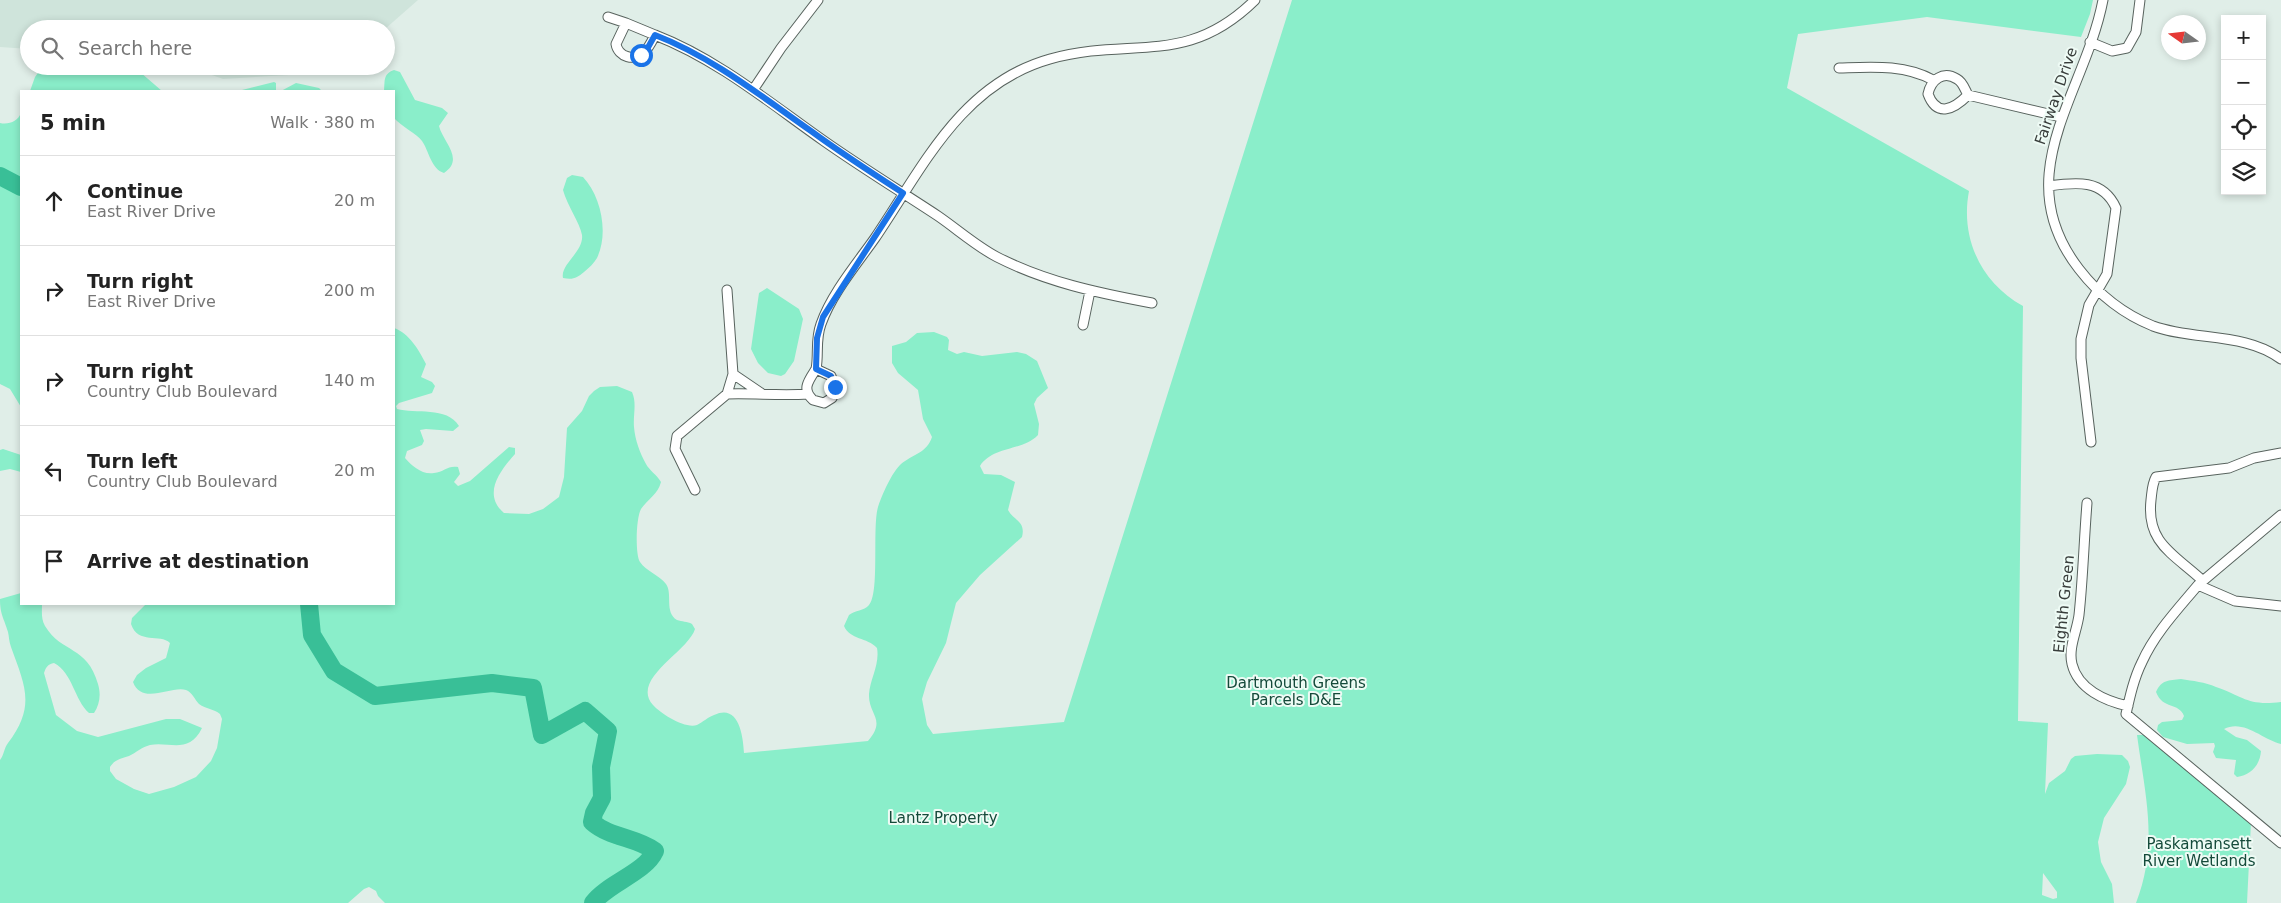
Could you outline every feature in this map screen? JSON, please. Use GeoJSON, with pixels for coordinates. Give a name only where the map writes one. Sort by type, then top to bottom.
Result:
{"type":"FeatureCollection","features":[{"type":"Feature","properties":{"kind":"street"},"geometry":{"type":"LineString","coordinates":[[753,90],[784,43],[818,0]]}},
{"type":"Feature","properties":{"kind":"street"},"geometry":{"type":"LineString","coordinates":[[816,369],[831,376],[834,382],[835,392],[830,400],[823,403],[814,401],[808,394],[807,383],[816,369],[817,338],[823,317],[903,193],[964,110],[988,89],[1008,76],[1032,65],[1067,55],[1102,50],[1150,48],[1185,42],[1222,27],[1255,0]]}},
{"type":"Feature","properties":{"kind":"street","name":"Fairway Drive"},"geometry":{"type":"LineString","coordinates":[[2103,0],[2090,42],[2061,117],[2050,154],[2049,186],[2052,212],[2062,244],[2071,260],[2096,290],[2124,312],[2160,328],[2247,344],[2269,352],[2281,359]]}},
{"type":"Feature","properties":{"kind":"street"},"geometry":{"type":"LineString","coordinates":[[2090,42],[2112,51],[2127,48],[2136,32],[2140,0]]}},
{"type":"Feature","properties":{"kind":"street"},"geometry":{"type":"LineString","coordinates":[[608,17],[687,48],[753,90],[825,142],[995,256],[1046,278],[1090,292],[1152,303]]}},
{"type":"Feature","properties":{"kind":"street"},"geometry":{"type":"LineString","coordinates":[[626,23],[616,44],[617,50],[625,56],[634,57],[643,54],[655,35]]}},
{"type":"Feature","properties":{"kind":"street"},"geometry":{"type":"LineString","coordinates":[[1839,68],[1875,67],[1910,70],[1933,80]]}},
{"type":"Feature","properties":{"kind":"street"},"geometry":{"type":"LineString","coordinates":[[1968,96],[1962,83],[1948,75],[1940,76],[1933,80],[1928,94],[1930,100],[1937,107],[1950,109],[1968,96],[2061,117]]}},
{"type":"Feature","properties":{"kind":"street"},"geometry":{"type":"LineString","coordinates":[[2049,186],[2075,183],[2093,185],[2107,194],[2116,208],[2107,274],[2096,290],[2085,318],[2081,339],[2081,358],[2091,442]]}},
{"type":"Feature","properties":{"kind":"street"},"geometry":{"type":"LineString","coordinates":[[694,490],[675,449],[677,436],[727,394],[733,374],[728,290]]}},
{"type":"Feature","properties":{"kind":"street"},"geometry":{"type":"LineString","coordinates":[[1083,325],[1090,292]]}},
{"type":"Feature","properties":{"kind":"street"},"geometry":{"type":"LineString","coordinates":[[733,374],[761,393]]}},
{"type":"Feature","properties":{"kind":"street"},"geometry":{"type":"LineString","coordinates":[[727,394],[761,393],[780,396],[808,394]]}},
{"type":"Feature","properties":{"kind":"street"},"geometry":{"type":"LineString","coordinates":[[2281,453],[2254,458],[2229,468],[2156,478],[2153,482],[2150,513],[2154,534],[2200,583],[2242,603],[2281,606]]}},
{"type":"Feature","properties":{"kind":"street","name":"Eighth Green"},"geometry":{"type":"LineString","coordinates":[[2086,503],[2078,616],[2072,649],[2072,664],[2079,679],[2090,690],[2127,710]]}},
{"type":"Feature","properties":{"kind":"street"},"geometry":{"type":"LineString","coordinates":[[2281,515],[2200,583],[2172,615],[2147,651],[2138,671],[2127,710],[2281,843]]}},
{"type":"Feature","properties":{"kind":"shaded area"},"geometry":{"type":"Polygon","coordinates":[[[0,0],[418,0],[395,20],[20,20],[20,48],[0,47],[0,0]]]}},
{"type":"Feature","properties":{"kind":"shaded area"},"geometry":{"type":"Polygon","coordinates":[[[212,75],[289,75],[223,79],[212,75]]]}},
{"type":"Feature","properties":{"kind":"green space"},"geometry":{"type":"Polygon","coordinates":[[[1292,0],[2093,0],[2081,37],[1927,17],[1798,34],[1787,88],[1969,191],[1967,208],[1968,226],[1977,258],[1985,272],[1996,285],[2023,306],[2018,721],[2048,723],[2045,794],[2049,783],[2065,771],[2071,759],[2075,756],[2097,754],[2122,755],[2128,761],[2130,767],[2126,784],[2104,818],[2098,842],[2101,862],[2112,884],[2114,903],[385,903],[376,891],[369,887],[348,903],[0,903],[0,760],[22,718],[25,696],[24,685],[1,613],[0,599],[20,593],[20,605],[42,605],[45,626],[59,641],[81,656],[93,671],[100,695],[98,706],[94,713],[89,713],[84,708],[60,667],[52,663],[47,666],[44,673],[56,715],[77,731],[98,737],[166,719],[180,719],[202,728],[197,736],[185,744],[150,745],[116,761],[110,767],[110,771],[116,779],[134,789],[149,794],[174,787],[196,777],[211,761],[217,748],[222,719],[220,714],[199,704],[192,694],[186,690],[180,689],[150,694],[143,693],[137,689],[133,682],[137,675],[166,658],[170,643],[166,640],[144,637],[139,634],[131,624],[132,618],[145,605],[395,605],[395,328],[409,338],[417,348],[426,364],[421,377],[432,382],[435,386],[432,393],[399,403],[396,406],[397,409],[439,413],[454,420],[459,426],[453,431],[420,430],[424,441],[422,445],[407,451],[405,458],[414,467],[425,473],[434,473],[451,467],[458,467],[460,474],[454,482],[458,486],[470,481],[509,447],[515,448],[515,454],[499,475],[494,490],[494,498],[504,513],[529,514],[543,509],[559,497],[564,477],[567,428],[582,411],[589,396],[594,391],[600,387],[617,386],[632,392],[635,405],[635,437],[647,466],[661,482],[658,490],[641,509],[639,514],[638,558],[649,571],[666,584],[673,617],[692,624],[695,629],[690,638],[654,676],[649,685],[648,695],[653,705],[674,720],[686,725],[697,725],[722,712],[729,713],[734,717],[741,730],[744,753],[868,741],[876,727],[869,694],[876,666],[877,648],[873,644],[850,634],[844,626],[849,615],[867,607],[872,598],[875,574],[876,517],[885,490],[901,464],[927,447],[932,437],[923,419],[918,390],[898,373],[892,363],[892,346],[906,342],[917,333],[934,332],[947,337],[949,340],[948,350],[957,354],[964,352],[982,356],[1017,352],[1026,354],[1037,361],[1048,388],[1037,398],[1034,404],[1039,424],[1038,435],[1024,444],[992,455],[980,466],[984,474],[1001,475],[1015,482],[1008,510],[1021,524],[1022,537],[980,575],[956,603],[946,643],[927,682],[922,699],[927,725],[933,734],[1064,722],[1292,0]],[[2043,873],[2042,895],[2053,899],[2057,898],[2057,892],[2043,873]]]}},
{"type":"Feature","properties":{"kind":"green space"},"geometry":{"type":"Polygon","coordinates":[[[395,70],[400,72],[415,100],[442,108],[448,113],[439,126],[451,150],[453,162],[444,173],[433,164],[420,138],[395,119],[395,90],[384,90],[386,76],[395,75],[395,70]]]}},
{"type":"Feature","properties":{"kind":"green space"},"geometry":{"type":"Polygon","coordinates":[[[36,75],[143,75],[161,90],[30,90],[36,75]]]}},
{"type":"Feature","properties":{"kind":"green space"},"geometry":{"type":"Polygon","coordinates":[[[274,82],[276,83],[276,90],[242,90],[274,82]]]}},
{"type":"Feature","properties":{"kind":"green space"},"geometry":{"type":"Polygon","coordinates":[[[296,83],[321,90],[283,90],[296,83]]]}},
{"type":"Feature","properties":{"kind":"green space"},"geometry":{"type":"Polygon","coordinates":[[[20,115],[20,405],[10,389],[0,384],[0,123],[13,122],[20,115]]]}},
{"type":"Feature","properties":{"kind":"green space"},"geometry":{"type":"Polygon","coordinates":[[[572,175],[583,177],[589,185],[599,204],[603,226],[601,248],[597,258],[579,276],[570,279],[563,278],[563,273],[582,241],[579,225],[563,190],[567,178],[572,175]]]}},
{"type":"Feature","properties":{"kind":"green space"},"geometry":{"type":"Polygon","coordinates":[[[767,288],[799,309],[803,319],[794,361],[785,374],[781,376],[768,373],[758,363],[751,349],[759,293],[767,288]]]}},
{"type":"Feature","properties":{"kind":"green space"},"geometry":{"type":"Polygon","coordinates":[[[3,449],[20,455],[20,472],[10,469],[0,471],[0,450],[3,449]]]}},
{"type":"Feature","properties":{"kind":"green space"},"geometry":{"type":"Polygon","coordinates":[[[2181,679],[2208,684],[2253,702],[2281,702],[2281,744],[2246,728],[2231,727],[2224,729],[2236,737],[2247,740],[2261,751],[2259,761],[2254,769],[2247,774],[2237,777],[2234,774],[2236,760],[2216,758],[2213,752],[2214,743],[2187,744],[2163,737],[2157,730],[2158,725],[2162,722],[2182,720],[2184,716],[2178,709],[2159,698],[2156,692],[2163,683],[2181,679]]]}},
{"type":"Feature","properties":{"kind":"green space","name":"Paskamansett River Wetlands"},"geometry":{"type":"Polygon","coordinates":[[[2137,735],[2146,735],[2251,822],[2247,903],[2136,903],[2143,881],[2149,840],[2146,799],[2137,735]]]}},
{"type":"Feature","properties":{"kind":"waterway"},"geometry":{"type":"LineString","coordinates":[[0,176],[20,186]]}},
{"type":"Feature","properties":{"kind":"waterway"},"geometry":{"type":"LineString","coordinates":[[309,605],[312,635],[334,671],[375,696],[492,683],[533,688],[542,735],[585,711],[608,731],[601,767],[602,798],[594,813],[592,822],[607,831],[648,846],[655,851],[643,866],[608,890],[593,903]]}},
{"type":"Feature","properties":{"kind":"route"},"geometry":{"type":"LineString","coordinates":[[641,55],[646,51],[655,35],[687,48],[753,90],[825,142],[903,193],[884,224],[854,266],[823,317],[816,344],[816,369],[831,376],[835,387]]}},
{"type":"Feature","properties":{"kind":"park label","name":"Dartmouth Greens Parcels D&E"},"geometry":{"type":"Point","coordinates":[1296,692]}},
{"type":"Feature","properties":{"kind":"park label","name":"Lantz Property"},"geometry":{"type":"Point","coordinates":[943,818]}}]}
